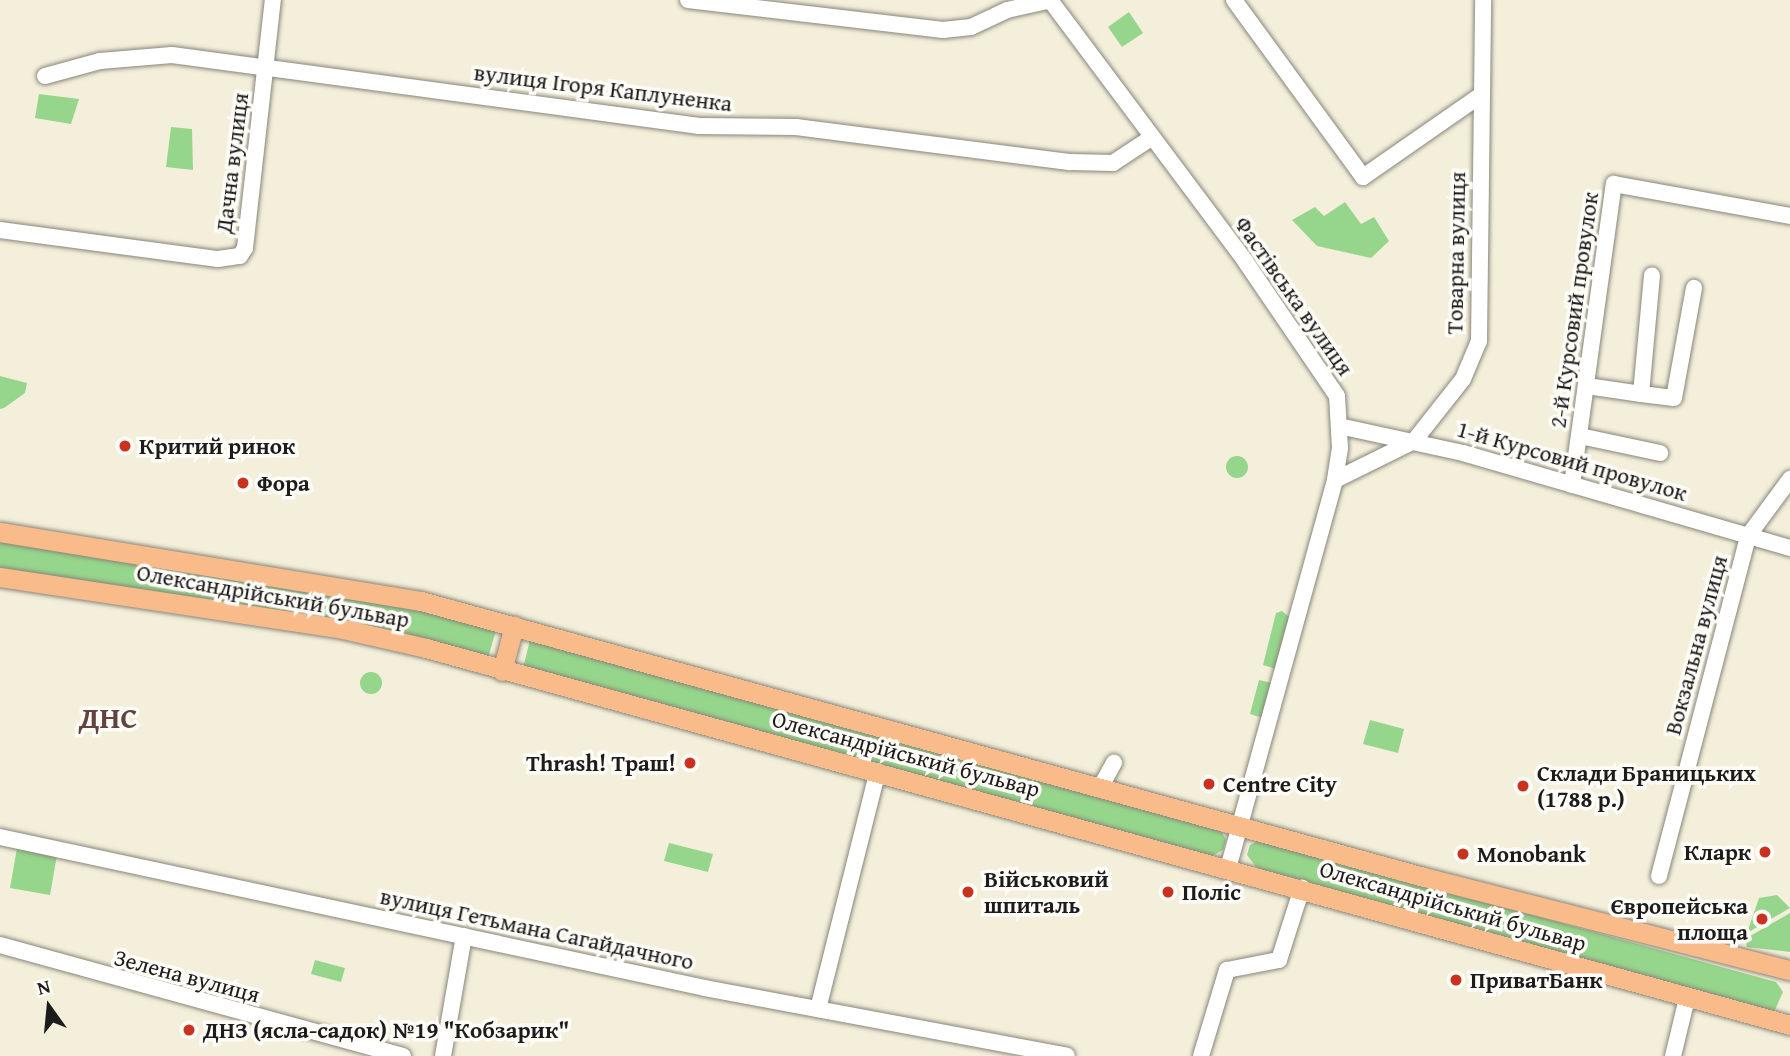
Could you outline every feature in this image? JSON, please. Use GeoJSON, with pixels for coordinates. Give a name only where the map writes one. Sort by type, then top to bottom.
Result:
{"type":"FeatureCollection","features":[{"type":"Feature","properties":{"kind":"main road","name":"Олександрійський бульвар"},"geometry":{"type":"LineString","coordinates":[[0,533],[375,591],[514,626],[1239,826],[1790,970]]}},
{"type":"Feature","properties":{"kind":"main road","name":"Олександрійський бульвар"},"geometry":{"type":"LineString","coordinates":[[0,578],[343,629],[878,771],[1790,1025]]}},
{"type":"Feature","properties":{"kind":"main road"},"geometry":{"type":"LineString","coordinates":[[502,671],[514,626]]}},
{"type":"Feature","properties":{"kind":"street","name":"Дачна вулиця"},"geometry":{"type":"LineString","coordinates":[[0,230],[218,259],[240,256],[245,248],[273,0]]}},
{"type":"Feature","properties":{"kind":"street"},"geometry":{"type":"LineString","coordinates":[[688,0],[943,30],[971,27],[1007,10],[1051,0]]}},
{"type":"Feature","properties":{"kind":"street","name":"Фастівська вулиця"},"geometry":{"type":"LineString","coordinates":[[1051,0],[1321,370],[1337,396],[1339,426],[1335,480],[1228,868]]}},
{"type":"Feature","properties":{"kind":"street"},"geometry":{"type":"LineString","coordinates":[[1234,0],[1363,177],[1481,95]]}},
{"type":"Feature","properties":{"kind":"street","name":"Товарна вулиця"},"geometry":{"type":"LineString","coordinates":[[1335,480],[1414,441],[1463,379],[1479,341],[1483,0]]}},
{"type":"Feature","properties":{"kind":"street","name":"вулиця Ігоря Каплуненка"},"geometry":{"type":"LineString","coordinates":[[45,76],[100,61],[159,56],[266,66],[699,126],[796,127],[1071,162],[1113,163],[1151,138]]}},
{"type":"Feature","properties":{"kind":"street","name":"2-й Курсовий провулок"},"geometry":{"type":"LineString","coordinates":[[1572,485],[1614,184],[1790,216]]}},
{"type":"Feature","properties":{"kind":"street"},"geometry":{"type":"LineString","coordinates":[[1641,394],[1652,276]]}},
{"type":"Feature","properties":{"kind":"street"},"geometry":{"type":"LineString","coordinates":[[1587,386],[1674,398],[1694,288]]}},
{"type":"Feature","properties":{"kind":"street","name":"1-й Курсовий провулок"},"geometry":{"type":"LineString","coordinates":[[1339,426],[1414,441],[1790,548]]}},
{"type":"Feature","properties":{"kind":"street"},"geometry":{"type":"LineString","coordinates":[[1580,436],[1660,453]]}},
{"type":"Feature","properties":{"kind":"street","name":"Вокзальна вулиця"},"geometry":{"type":"LineString","coordinates":[[1659,876],[1748,536],[1790,479]]}},
{"type":"Feature","properties":{"kind":"street"},"geometry":{"type":"LineString","coordinates":[[1100,788],[1114,763]]}},
{"type":"Feature","properties":{"kind":"street"},"geometry":{"type":"LineString","coordinates":[[818,1009],[878,771]]}},
{"type":"Feature","properties":{"kind":"street","name":"вулиця Гетьмана Сагайдачного"},"geometry":{"type":"LineString","coordinates":[[0,837],[818,1009],[1067,1056]]}},
{"type":"Feature","properties":{"kind":"street"},"geometry":{"type":"LineString","coordinates":[[1201,1056],[1227,970],[1279,960],[1302,888]]}},
{"type":"Feature","properties":{"kind":"street"},"geometry":{"type":"LineString","coordinates":[[443,1056],[464,936]]}},
{"type":"Feature","properties":{"kind":"street","name":"Зелена вулиця"},"geometry":{"type":"LineString","coordinates":[[0,945],[403,1056]]}},
{"type":"Feature","properties":{"kind":"street"},"geometry":{"type":"LineString","coordinates":[[1673,1056],[1687,998]]}},
{"type":"Feature","properties":{"kind":"green space"},"geometry":{"type":"Polygon","coordinates":[[[1129,12],[1143,33],[1122,47],[1108,27],[1129,12]]]}},
{"type":"Feature","properties":{"kind":"green space"},"geometry":{"type":"Polygon","coordinates":[[[39,94],[79,99],[71,124],[35,118],[39,94]]]}},
{"type":"Feature","properties":{"kind":"green space"},"geometry":{"type":"Polygon","coordinates":[[[171,127],[192,129],[193,170],[166,167],[171,127]]]}},
{"type":"Feature","properties":{"kind":"green space"},"geometry":{"type":"Polygon","coordinates":[[[1345,202],[1361,224],[1374,217],[1389,241],[1371,258],[1317,246],[1292,220],[1315,207],[1324,216],[1345,202]]]}},
{"type":"Feature","properties":{"kind":"green space"},"geometry":{"type":"Polygon","coordinates":[[[0,376],[27,383],[25,393],[0,409],[0,376]]]}},
{"type":"Feature","properties":{"kind":"green space"},"geometry":{"type":"Polygon","coordinates":[[[1233,456],[1241,456],[1248,463],[1248,471],[1241,478],[1233,478],[1226,471],[1226,463],[1233,456]]]}},
{"type":"Feature","properties":{"kind":"green space"},"geometry":{"type":"Polygon","coordinates":[[[0,540],[373,596],[497,627],[488,658],[355,622],[0,571],[0,540]]]}},
{"type":"Feature","properties":{"kind":"green space"},"geometry":{"type":"Polygon","coordinates":[[[1282,611],[1289,617],[1276,669],[1263,665],[1276,613],[1282,611]]]}},
{"type":"Feature","properties":{"kind":"green space"},"geometry":{"type":"Polygon","coordinates":[[[531,636],[1219,827],[1226,840],[1223,850],[1212,856],[523,668],[531,636]]]}},
{"type":"Feature","properties":{"kind":"green space"},"geometry":{"type":"Polygon","coordinates":[[[371,672],[379,675],[382,683],[379,691],[371,694],[363,691],[360,683],[363,675],[371,672]]]}},
{"type":"Feature","properties":{"kind":"green space"},"geometry":{"type":"Polygon","coordinates":[[[1259,680],[1272,683],[1263,718],[1250,714],[1259,680]]]}},
{"type":"Feature","properties":{"kind":"green space"},"geometry":{"type":"Polygon","coordinates":[[[1370,720],[1404,729],[1398,753],[1363,744],[1370,720]]]}},
{"type":"Feature","properties":{"kind":"green space"},"geometry":{"type":"Polygon","coordinates":[[[1260,840],[1776,982],[1783,992],[1774,1012],[1257,868],[1247,855],[1250,845],[1260,840]]]}},
{"type":"Feature","properties":{"kind":"green space"},"geometry":{"type":"Polygon","coordinates":[[[669,843],[713,854],[708,872],[664,861],[669,843]]]}},
{"type":"Feature","properties":{"kind":"green space"},"geometry":{"type":"Polygon","coordinates":[[[17,848],[57,855],[50,895],[10,888],[17,848]]]}},
{"type":"Feature","properties":{"kind":"green space"},"geometry":{"type":"Polygon","coordinates":[[[1777,895],[1790,908],[1747,933],[1759,898],[1777,895]]]}},
{"type":"Feature","properties":{"kind":"green space"},"geometry":{"type":"Polygon","coordinates":[[[1790,913],[1790,952],[1747,947],[1745,939],[1790,913]]]}},
{"type":"Feature","properties":{"kind":"green space"},"geometry":{"type":"Polygon","coordinates":[[[315,960],[345,968],[341,982],[311,974],[315,960]]]}},
{"type":"Feature","properties":{"kind":"place","name":"Критий ринок"},"geometry":{"type":"Point","coordinates":[125,446]}},
{"type":"Feature","properties":{"kind":"place","name":"Фора"},"geometry":{"type":"Point","coordinates":[243,483]}},
{"type":"Feature","properties":{"kind":"place","name":"Thrash! Траш!"},"geometry":{"type":"Point","coordinates":[690,763]}},
{"type":"Feature","properties":{"kind":"place","name":"Centre City"},"geometry":{"type":"Point","coordinates":[1209,784]}},
{"type":"Feature","properties":{"kind":"place","name":"Склади Браницьких (1788 р.)"},"geometry":{"type":"Point","coordinates":[1523,786]}},
{"type":"Feature","properties":{"kind":"place","name":"Кларк"},"geometry":{"type":"Point","coordinates":[1765,852]}},
{"type":"Feature","properties":{"kind":"place","name":"Monobank"},"geometry":{"type":"Point","coordinates":[1463,854]}},
{"type":"Feature","properties":{"kind":"place","name":"Військовий шпиталь"},"geometry":{"type":"Point","coordinates":[968,892]}},
{"type":"Feature","properties":{"kind":"place","name":"Поліс"},"geometry":{"type":"Point","coordinates":[1168,892]}},
{"type":"Feature","properties":{"kind":"place","name":"Європейська площа"},"geometry":{"type":"Point","coordinates":[1762,919]}},
{"type":"Feature","properties":{"kind":"place","name":"ПриватБанк"},"geometry":{"type":"Point","coordinates":[1456,980]}},
{"type":"Feature","properties":{"kind":"place","name":"ДНЗ (ясла-садок) №19 \"Кобзарик\""},"geometry":{"type":"Point","coordinates":[189,1030]}},
{"type":"Feature","properties":{"kind":"district","name":"ДНС"},"geometry":{"type":"Point","coordinates":[108,717]}}]}
